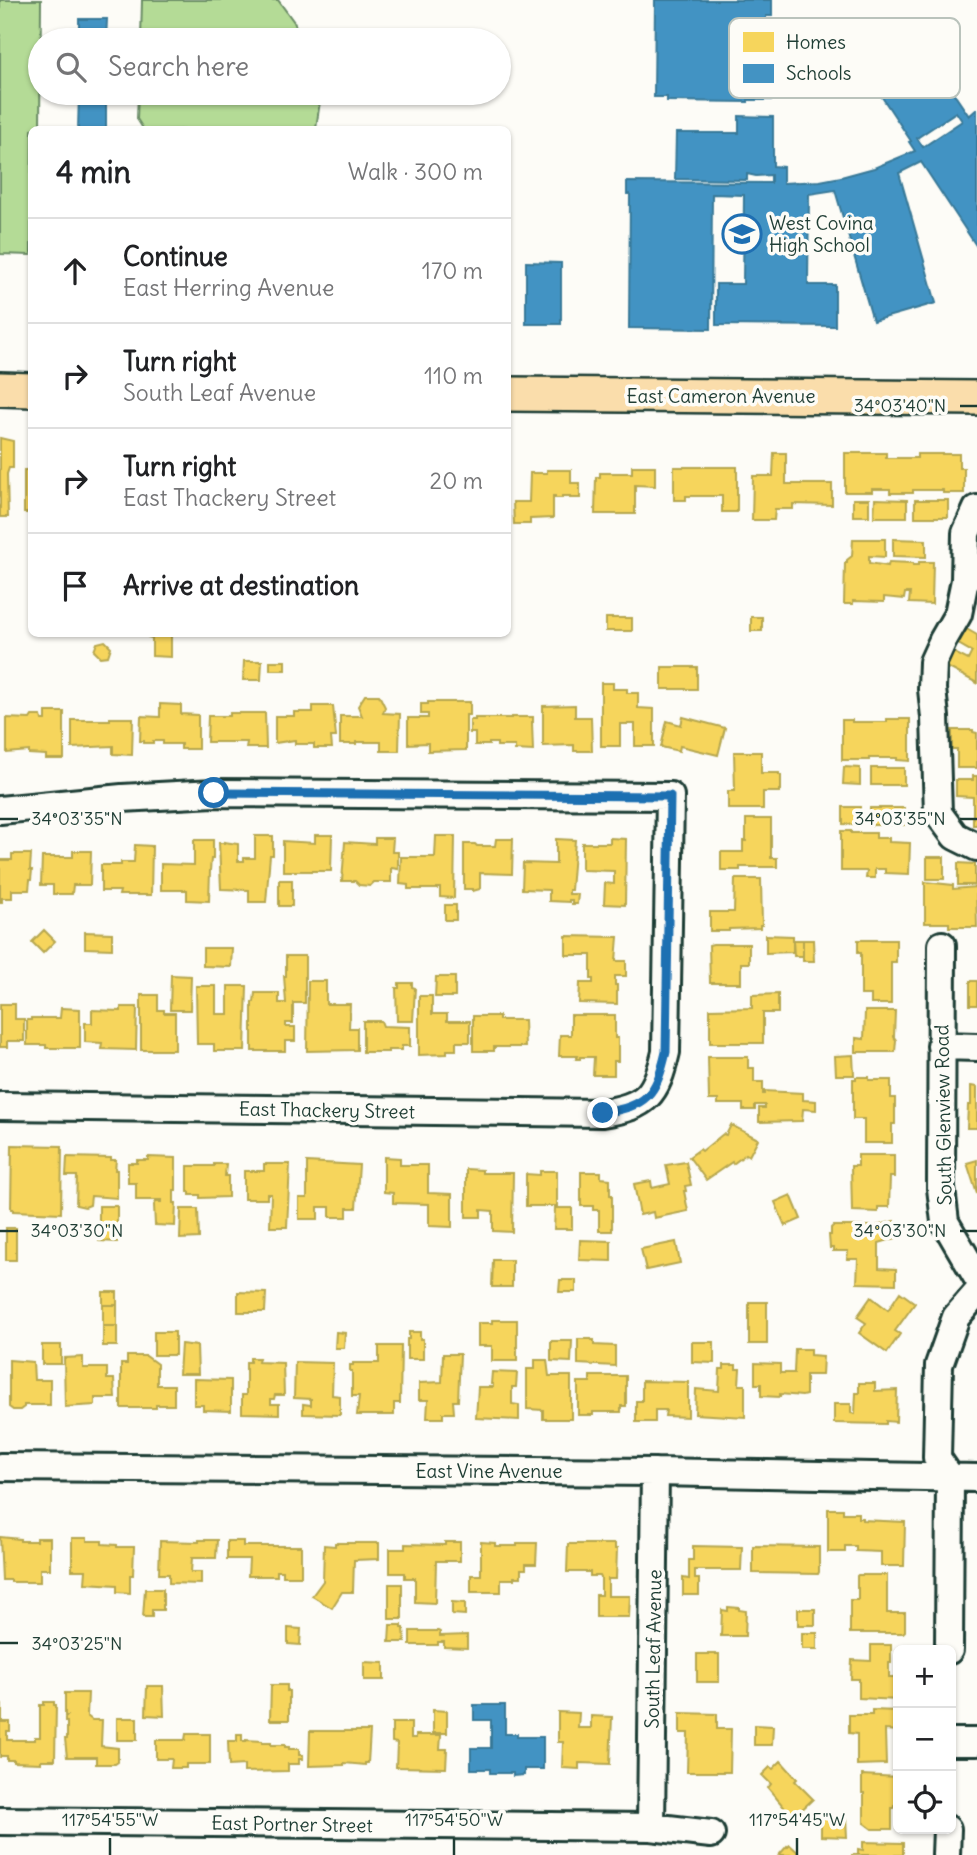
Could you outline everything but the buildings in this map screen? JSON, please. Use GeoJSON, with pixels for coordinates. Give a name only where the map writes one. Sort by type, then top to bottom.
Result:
{"type":"FeatureCollection","features":[{"type":"Feature","properties":{"kind":"main road"},"geometry":{"type":"LineString","coordinates":[[0,389],[28,390]]}},
{"type":"Feature","properties":{"kind":"main road","name":"East Cameron Avenue"},"geometry":{"type":"LineString","coordinates":[[511,394],[977,398]]}},
{"type":"Feature","properties":{"kind":"street"},"geometry":{"type":"LineString","coordinates":[[977,509],[966,533],[965,580],[958,614],[933,662],[932,689],[939,813],[955,836],[977,847]]}},
{"type":"Feature","properties":{"kind":"street","name":"East Thackery Street"},"geometry":{"type":"LineString","coordinates":[[0,810],[122,798],[214,793],[670,796],[666,1052],[661,1075],[650,1095],[628,1109],[603,1113],[0,1106]]}},
{"type":"Feature","properties":{"kind":"street","name":"South Glenview Road"},"geometry":{"type":"LineString","coordinates":[[942,945],[941,1188],[945,1222],[977,1277]]}},
{"type":"Feature","properties":{"kind":"street"},"geometry":{"type":"LineString","coordinates":[[941,1046],[977,1047]]}},
{"type":"Feature","properties":{"kind":"street"},"geometry":{"type":"LineString","coordinates":[[949,1645],[950,1477],[937,1458],[939,1365],[956,1317],[977,1293]]}},
{"type":"Feature","properties":{"kind":"street","name":"East Vine Avenue"},"geometry":{"type":"LineString","coordinates":[[0,1467],[655,1472],[977,1478]]}},
{"type":"Feature","properties":{"kind":"street","name":"South Leaf Avenue"},"geometry":{"type":"LineString","coordinates":[[651,1827],[655,1472]]}},
{"type":"Feature","properties":{"kind":"street"},"geometry":{"type":"LineString","coordinates":[[956,1742],[977,1742]]}},
{"type":"Feature","properties":{"kind":"street","name":"East Portner Street"},"geometry":{"type":"LineString","coordinates":[[0,1821],[651,1827],[710,1834]]}},
{"type":"Feature","properties":{"kind":"street"},"geometry":{"type":"LineString","coordinates":[[946,1855],[947,1834]]}},
{"type":"Feature","properties":{"kind":"green space"},"geometry":{"type":"Polygon","coordinates":[[[0,0],[41,0],[41,28],[28,28],[28,105],[40,105],[40,126],[28,126],[28,255],[0,254],[0,0]]]}},
{"type":"Feature","properties":{"kind":"green space"},"geometry":{"type":"Polygon","coordinates":[[[142,0],[278,0],[297,28],[141,28],[142,0]]]}},
{"type":"Feature","properties":{"kind":"green space"},"geometry":{"type":"Polygon","coordinates":[[[138,105],[319,105],[316,126],[141,126],[137,119],[138,105]]]}},
{"type":"Feature","properties":{"kind":"place","name":"West Covina High School"},"geometry":{"type":"Point","coordinates":[742,234]}},
{"type":"Feature","properties":{"kind":"route"},"geometry":{"type":"LineString","coordinates":[[214,793],[670,796],[666,1052],[661,1075],[650,1095],[628,1109],[603,1113]]}}]}
